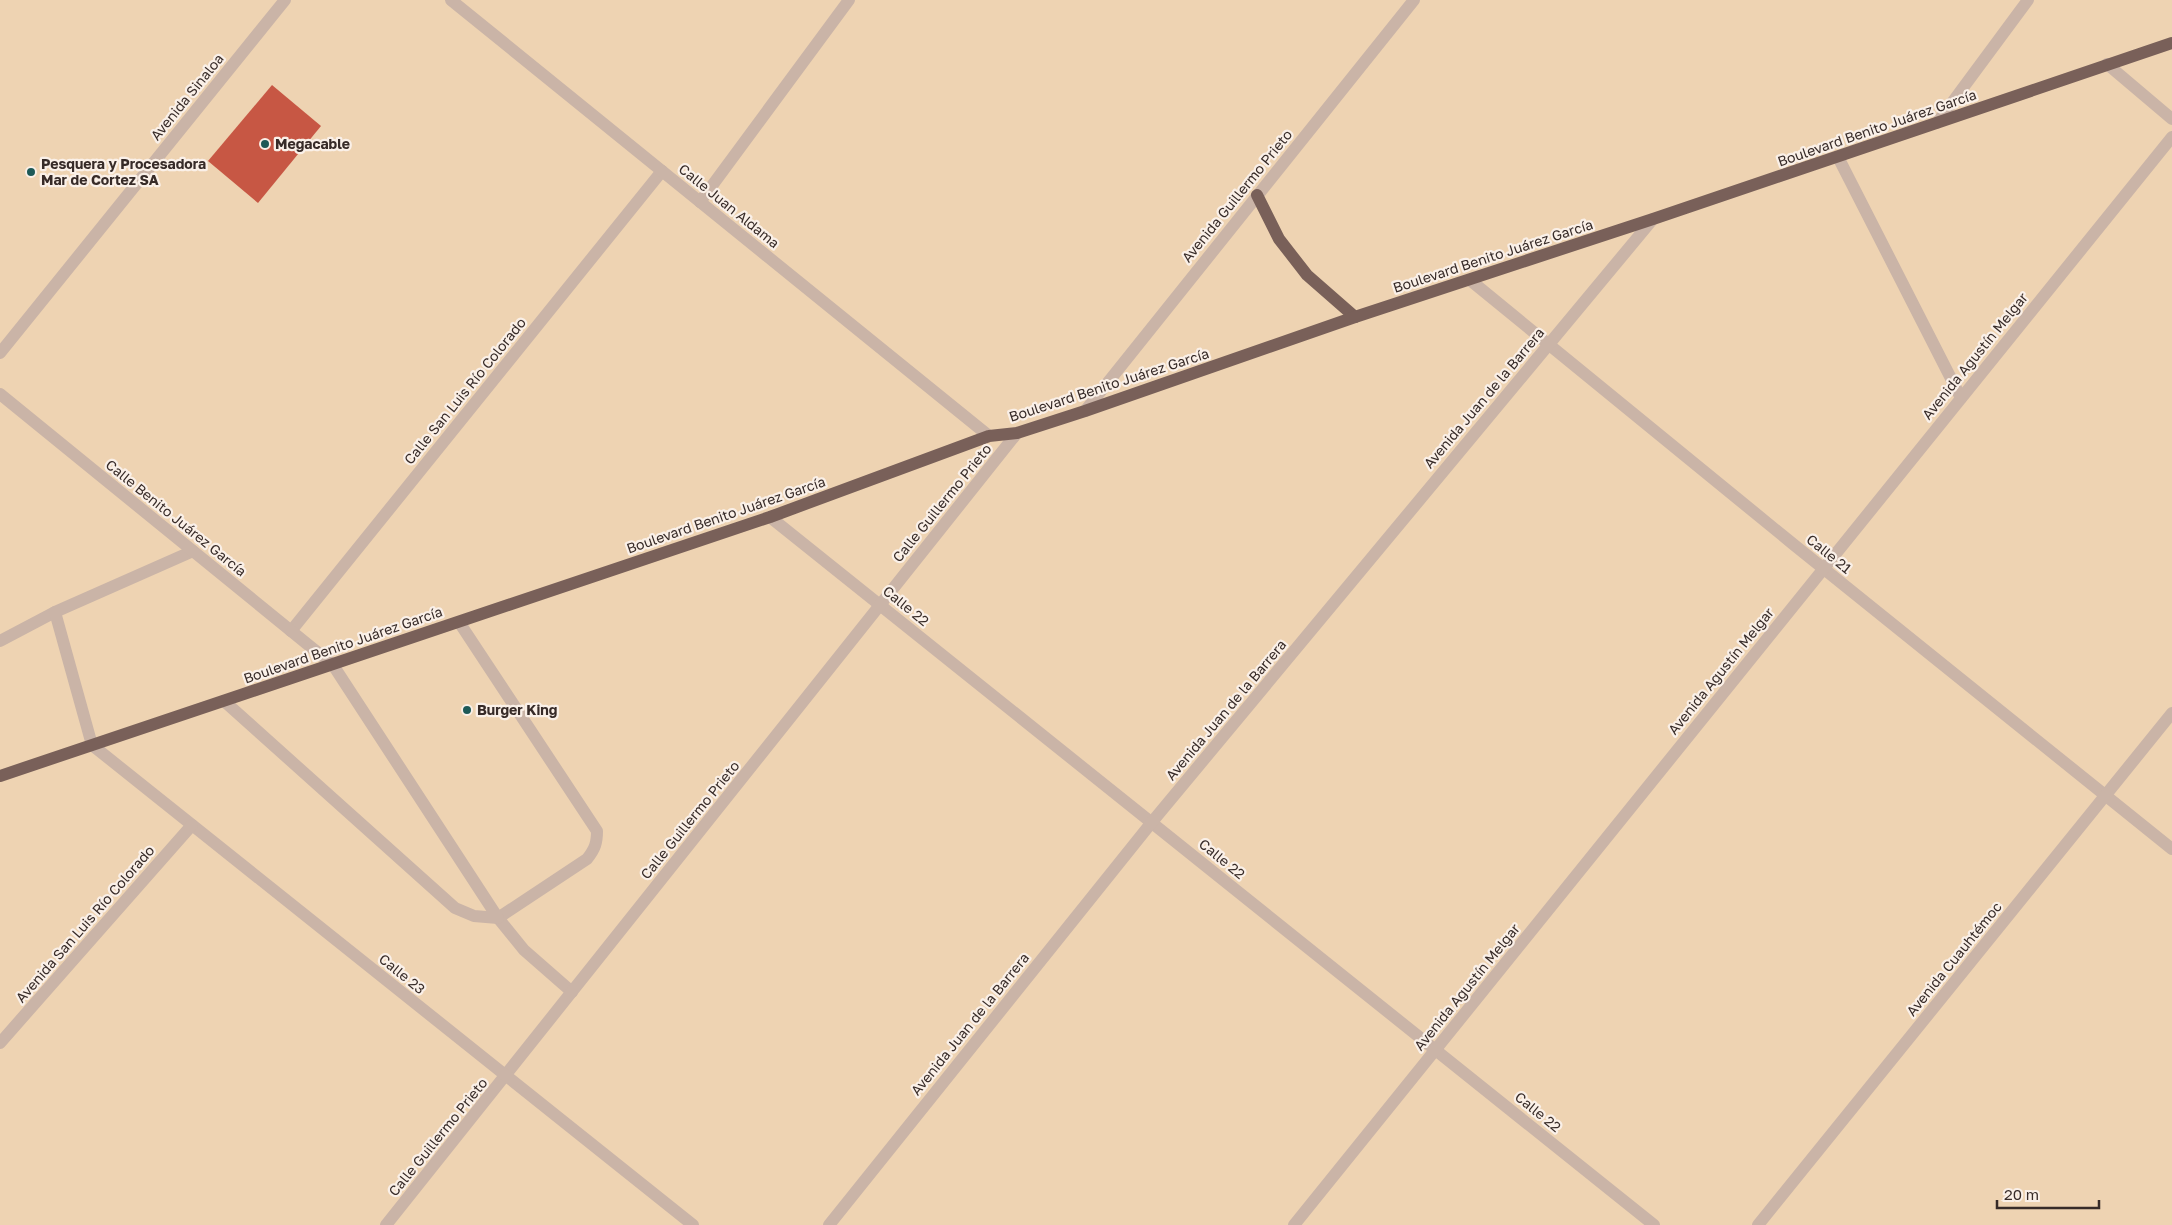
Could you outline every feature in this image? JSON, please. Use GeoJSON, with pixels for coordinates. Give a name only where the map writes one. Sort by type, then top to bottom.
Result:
{"type":"FeatureCollection","features":[{"type":"Feature","properties":{"kind":"main road","name":"Boulevard Benito Juárez García"},"geometry":{"type":"LineString","coordinates":[[0,776],[770,517],[989,436],[1017,433],[1084,411],[1355,317],[1838,157],[2172,43]]}},
{"type":"Feature","properties":{"kind":"main road"},"geometry":{"type":"LineString","coordinates":[[1257,196],[1279,239],[1307,275],[1355,317]]}},
{"type":"Feature","properties":{"kind":"street","name":"Avenida Sinaloa"},"geometry":{"type":"LineString","coordinates":[[0,353],[285,0]]}},
{"type":"Feature","properties":{"kind":"street","name":"Calle Juan Aldama"},"geometry":{"type":"LineString","coordinates":[[451,0],[989,436]]}},
{"type":"Feature","properties":{"kind":"street"},"geometry":{"type":"LineString","coordinates":[[700,202],[849,0]]}},
{"type":"Feature","properties":{"kind":"street","name":"Avenida Guillermo Prieto"},"geometry":{"type":"LineString","coordinates":[[1084,411],[1414,0]]}},
{"type":"Feature","properties":{"kind":"street"},"geometry":{"type":"LineString","coordinates":[[1937,123],[2028,0]]}},
{"type":"Feature","properties":{"kind":"street"},"geometry":{"type":"LineString","coordinates":[[2107,64],[2172,119]]}},
{"type":"Feature","properties":{"kind":"street","name":"Avenida Agustín Melgar"},"geometry":{"type":"LineString","coordinates":[[1294,1225],[2172,136]]}},
{"type":"Feature","properties":{"kind":"street"},"geometry":{"type":"LineString","coordinates":[[1838,157],[1961,398]]}},
{"type":"Feature","properties":{"kind":"street","name":"Calle San Luis Río Colorado"},"geometry":{"type":"LineString","coordinates":[[291,631],[662,171]]}},
{"type":"Feature","properties":{"kind":"street","name":"Avenida Juan de la Barrera"},"geometry":{"type":"LineString","coordinates":[[828,1225],[1152,822],[1653,219]]}},
{"type":"Feature","properties":{"kind":"street","name":"Calle 21"},"geometry":{"type":"LineString","coordinates":[[1470,280],[1823,569],[2172,849]]}},
{"type":"Feature","properties":{"kind":"street","name":"Calle Benito Juárez García"},"geometry":{"type":"LineString","coordinates":[[0,394],[333,664],[498,918],[524,950],[572,992]]}},
{"type":"Feature","properties":{"kind":"street","name":"Calle Guillermo Prieto"},"geometry":{"type":"LineString","coordinates":[[386,1225],[1017,433]]}},
{"type":"Feature","properties":{"kind":"street","name":"Calle 22"},"geometry":{"type":"LineString","coordinates":[[770,517],[1654,1225]]}},
{"type":"Feature","properties":{"kind":"street"},"geometry":{"type":"LineString","coordinates":[[0,641],[55,612],[193,552]]}},
{"type":"Feature","properties":{"kind":"street"},"geometry":{"type":"LineString","coordinates":[[55,612],[92,745]]}},
{"type":"Feature","properties":{"kind":"street"},"geometry":{"type":"LineString","coordinates":[[224,701],[455,908],[474,916],[498,918],[587,859],[597,842],[597,831],[458,622]]}},
{"type":"Feature","properties":{"kind":"street","name":"Avenida Cuauhtémoc"},"geometry":{"type":"LineString","coordinates":[[1758,1225],[2172,713]]}},
{"type":"Feature","properties":{"kind":"street","name":"Calle 23"},"geometry":{"type":"LineString","coordinates":[[92,745],[693,1225]]}},
{"type":"Feature","properties":{"kind":"street","name":"Avenida San Luis Río Colorado"},"geometry":{"type":"LineString","coordinates":[[0,1043],[192,825]]}},
{"type":"Feature","properties":{"kind":"sand"},"geometry":{"type":"Polygon","coordinates":[[[0,0],[2172,0],[2172,1225],[0,1225],[0,0]]]}},
{"type":"Feature","properties":{"kind":"building","name":"Megacable"},"geometry":{"type":"Polygon","coordinates":[[[272,85],[321,126],[258,203],[208,161],[272,85]]]}},
{"type":"Feature","properties":{"kind":"place","name":"Megacable"},"geometry":{"type":"Point","coordinates":[265,144]}},
{"type":"Feature","properties":{"kind":"place","name":"Pesquera y Procesadora Mar de Cortez SA"},"geometry":{"type":"Point","coordinates":[31,172]}},
{"type":"Feature","properties":{"kind":"place","name":"Burger King"},"geometry":{"type":"Point","coordinates":[467,710]}}]}
